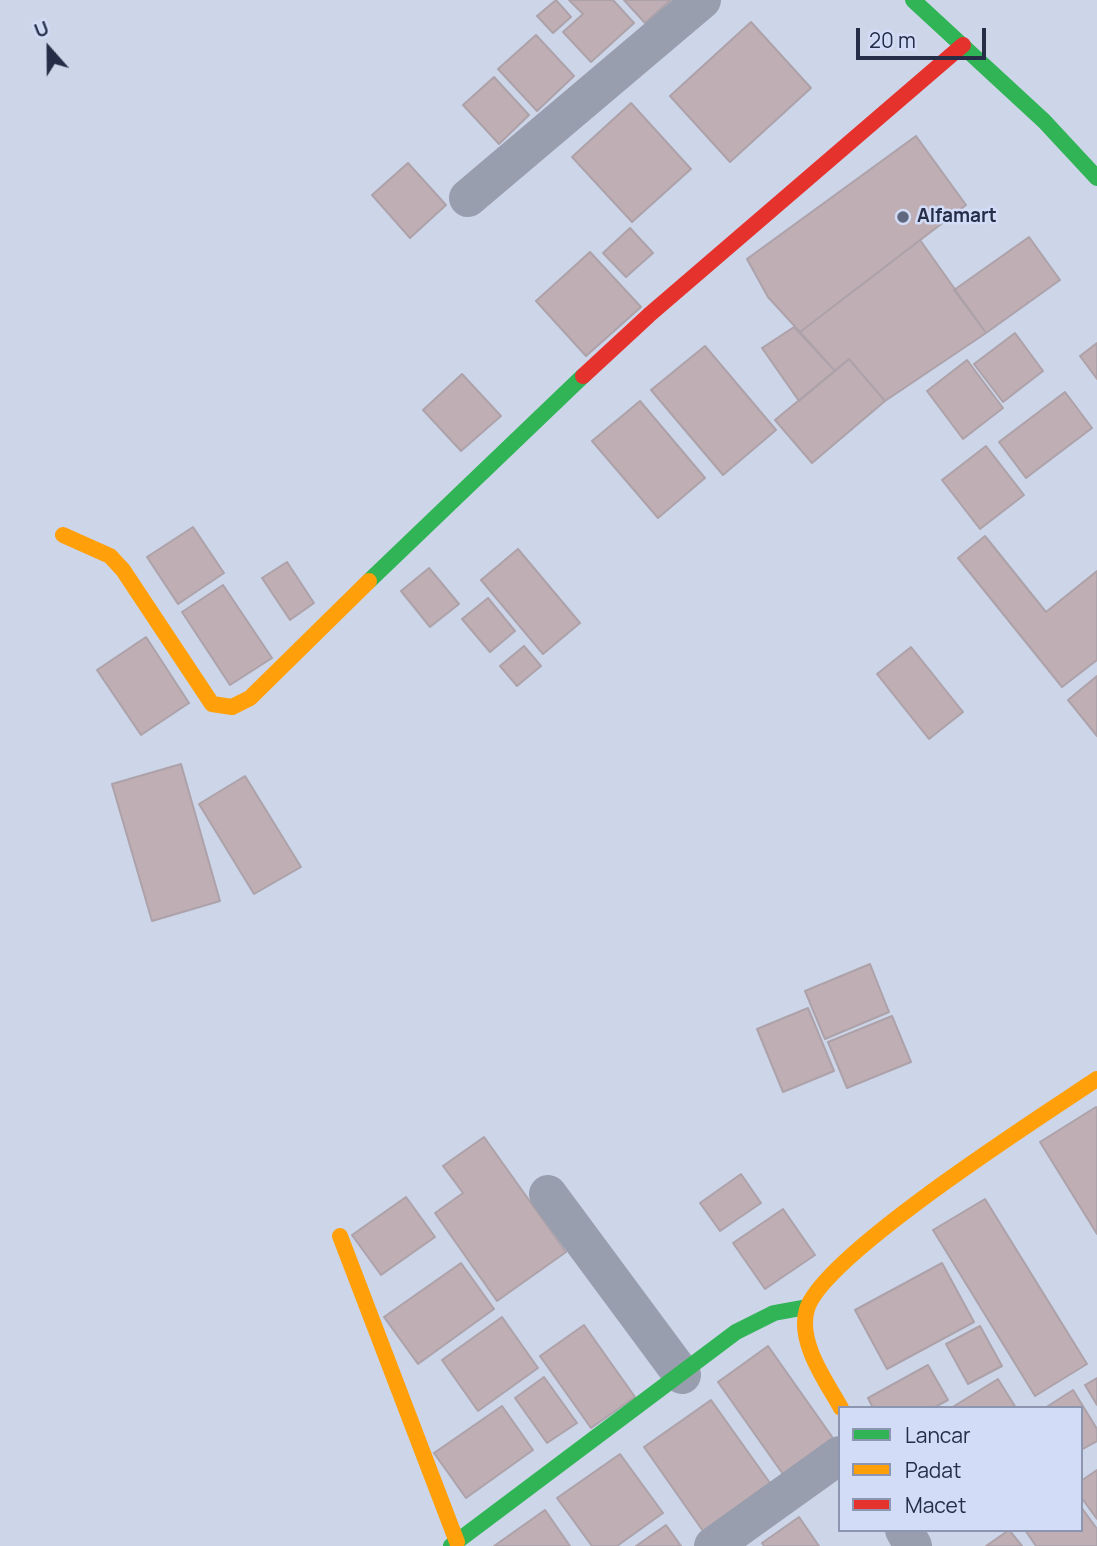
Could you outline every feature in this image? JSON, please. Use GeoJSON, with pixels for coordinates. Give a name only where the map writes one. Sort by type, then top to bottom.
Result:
{"type":"FeatureCollection","features":[{"type":"Feature","properties":{"kind":"main road"},"geometry":{"type":"LineString","coordinates":[[913,0],[1044,121],[1097,178]]}},
{"type":"Feature","properties":{"kind":"main road"},"geometry":{"type":"LineString","coordinates":[[63,535],[110,556],[124,569],[212,704],[232,707],[250,698],[472,479],[649,315],[963,45]]}},
{"type":"Feature","properties":{"kind":"main road"},"geometry":{"type":"LineString","coordinates":[[840,1406],[812,1351],[807,1307],[820,1286],[847,1259],[922,1202],[1097,1079]]}},
{"type":"Feature","properties":{"kind":"main road"},"geometry":{"type":"LineString","coordinates":[[340,1236],[454,1544],[736,1332],[758,1320],[791,1308],[807,1307]]}},
{"type":"Feature","properties":{"kind":"street"},"geometry":{"type":"LineString","coordinates":[[468,198],[702,0]]}},
{"type":"Feature","properties":{"kind":"street"},"geometry":{"type":"LineString","coordinates":[[548,1194],[682,1375]]}},
{"type":"Feature","properties":{"kind":"street"},"geometry":{"type":"LineString","coordinates":[[713,1546],[838,1456]]}},
{"type":"Feature","properties":{"kind":"building"},"geometry":{"type":"Polygon","coordinates":[[[556,0],[571,17],[553,33],[537,16],[556,0]]]}},
{"type":"Feature","properties":{"kind":"building"},"geometry":{"type":"Polygon","coordinates":[[[569,0],[613,0],[634,23],[591,62],[563,32],[583,14],[569,0]]]}},
{"type":"Feature","properties":{"kind":"building"},"geometry":{"type":"Polygon","coordinates":[[[624,0],[671,0],[645,23],[624,0]]]}},
{"type":"Feature","properties":{"kind":"building"},"geometry":{"type":"Polygon","coordinates":[[[751,22],[811,88],[730,162],[670,96],[751,22]]]}},
{"type":"Feature","properties":{"kind":"building"},"geometry":{"type":"Polygon","coordinates":[[[536,35],[574,76],[537,111],[498,69],[536,35]]]}},
{"type":"Feature","properties":{"kind":"building"},"geometry":{"type":"Polygon","coordinates":[[[494,77],[529,115],[499,144],[463,105],[494,77]]]}},
{"type":"Feature","properties":{"kind":"building"},"geometry":{"type":"Polygon","coordinates":[[[631,103],[691,169],[632,222],[572,157],[631,103]]]}},
{"type":"Feature","properties":{"kind":"building"},"geometry":{"type":"Polygon","coordinates":[[[916,136],[966,205],[800,332],[768,297],[747,259],[916,136]]]}},
{"type":"Feature","properties":{"kind":"building"},"geometry":{"type":"Polygon","coordinates":[[[408,163],[446,205],[410,238],[372,195],[408,163]]]}},
{"type":"Feature","properties":{"kind":"building"},"geometry":{"type":"Polygon","coordinates":[[[630,228],[653,253],[626,277],[603,253],[630,228]]]}},
{"type":"Feature","properties":{"kind":"building"},"geometry":{"type":"Polygon","coordinates":[[[1029,237],[1060,280],[986,333],[954,290],[1029,237]]]}},
{"type":"Feature","properties":{"kind":"building"},"geometry":{"type":"Polygon","coordinates":[[[920,240],[986,333],[885,401],[849,359],[835,371],[800,332],[920,240]]]}},
{"type":"Feature","properties":{"kind":"building"},"geometry":{"type":"Polygon","coordinates":[[[590,252],[641,307],[586,356],[536,301],[590,252]]]}},
{"type":"Feature","properties":{"kind":"building"},"geometry":{"type":"Polygon","coordinates":[[[794,327],[835,371],[799,401],[762,348],[794,327]]]}},
{"type":"Feature","properties":{"kind":"building"},"geometry":{"type":"Polygon","coordinates":[[[1015,333],[1043,371],[1003,402],[974,364],[1015,333]]]}},
{"type":"Feature","properties":{"kind":"building"},"geometry":{"type":"Polygon","coordinates":[[[1097,343],[1097,379],[1080,356],[1097,343]]]}},
{"type":"Feature","properties":{"kind":"building"},"geometry":{"type":"Polygon","coordinates":[[[705,346],[776,430],[723,475],[651,390],[705,346]]]}},
{"type":"Feature","properties":{"kind":"building"},"geometry":{"type":"Polygon","coordinates":[[[849,359],[885,401],[812,463],[775,420],[849,359]]]}},
{"type":"Feature","properties":{"kind":"building"},"geometry":{"type":"Polygon","coordinates":[[[967,360],[1003,408],[963,439],[927,391],[967,360]]]}},
{"type":"Feature","properties":{"kind":"building"},"geometry":{"type":"Polygon","coordinates":[[[462,374],[501,416],[461,451],[423,410],[462,374]]]}},
{"type":"Feature","properties":{"kind":"building"},"geometry":{"type":"Polygon","coordinates":[[[1065,392],[1092,428],[1026,478],[999,442],[1065,392]]]}},
{"type":"Feature","properties":{"kind":"building"},"geometry":{"type":"Polygon","coordinates":[[[640,401],[705,478],[658,518],[592,441],[640,401]]]}},
{"type":"Feature","properties":{"kind":"building"},"geometry":{"type":"Polygon","coordinates":[[[986,446],[1024,495],[980,529],[942,480],[986,446]]]}},
{"type":"Feature","properties":{"kind":"building"},"geometry":{"type":"Polygon","coordinates":[[[193,527],[224,573],[178,604],[147,557],[193,527]]]}},
{"type":"Feature","properties":{"kind":"building"},"geometry":{"type":"Polygon","coordinates":[[[985,536],[1046,612],[1097,571],[1097,660],[1062,687],[958,558],[985,536]]]}},
{"type":"Feature","properties":{"kind":"building"},"geometry":{"type":"Polygon","coordinates":[[[518,549],[580,623],[543,654],[481,580],[518,549]]]}},
{"type":"Feature","properties":{"kind":"building"},"geometry":{"type":"Polygon","coordinates":[[[287,562],[314,603],[290,620],[262,578],[287,562]]]}},
{"type":"Feature","properties":{"kind":"building"},"geometry":{"type":"Polygon","coordinates":[[[429,568],[459,604],[430,627],[401,591],[429,568]]]}},
{"type":"Feature","properties":{"kind":"building"},"geometry":{"type":"Polygon","coordinates":[[[223,585],[272,658],[230,685],[182,612],[223,585]]]}},
{"type":"Feature","properties":{"kind":"building"},"geometry":{"type":"Polygon","coordinates":[[[488,598],[515,631],[490,652],[462,619],[488,598]]]}},
{"type":"Feature","properties":{"kind":"building"},"geometry":{"type":"Polygon","coordinates":[[[146,637],[189,703],[141,735],[97,670],[146,637]]]}},
{"type":"Feature","properties":{"kind":"building"},"geometry":{"type":"Polygon","coordinates":[[[524,646],[541,666],[517,686],[500,666],[524,646]]]}},
{"type":"Feature","properties":{"kind":"building"},"geometry":{"type":"Polygon","coordinates":[[[911,647],[963,712],[929,739],[877,674],[911,647]]]}},
{"type":"Feature","properties":{"kind":"building"},"geometry":{"type":"Polygon","coordinates":[[[1097,676],[1097,736],[1068,700],[1097,676]]]}},
{"type":"Feature","properties":{"kind":"building"},"geometry":{"type":"Polygon","coordinates":[[[181,764],[220,901],[152,921],[112,784],[181,764]]]}},
{"type":"Feature","properties":{"kind":"building"},"geometry":{"type":"Polygon","coordinates":[[[245,776],[301,867],[254,894],[199,804],[245,776]]]}},
{"type":"Feature","properties":{"kind":"building"},"geometry":{"type":"Polygon","coordinates":[[[870,964],[889,1012],[825,1039],[805,991],[870,964]]]}},
{"type":"Feature","properties":{"kind":"building"},"geometry":{"type":"Polygon","coordinates":[[[808,1008],[834,1071],[783,1092],[757,1029],[808,1008]]]}},
{"type":"Feature","properties":{"kind":"building"},"geometry":{"type":"Polygon","coordinates":[[[892,1016],[911,1062],[847,1088],[828,1042],[892,1016]]]}},
{"type":"Feature","properties":{"kind":"building"},"geometry":{"type":"Polygon","coordinates":[[[1097,1108],[1097,1234],[1040,1142],[1097,1108]]]}},
{"type":"Feature","properties":{"kind":"building"},"geometry":{"type":"Polygon","coordinates":[[[484,1137],[566,1252],[497,1301],[435,1213],[463,1193],[443,1166],[484,1137]]]}},
{"type":"Feature","properties":{"kind":"building"},"geometry":{"type":"Polygon","coordinates":[[[741,1174],[761,1203],[720,1231],[700,1203],[741,1174]]]}},
{"type":"Feature","properties":{"kind":"building"},"geometry":{"type":"Polygon","coordinates":[[[406,1197],[435,1237],[381,1275],[352,1235],[406,1197]]]}},
{"type":"Feature","properties":{"kind":"building"},"geometry":{"type":"Polygon","coordinates":[[[985,1199],[1087,1364],[1035,1396],[933,1230],[985,1199]]]}},
{"type":"Feature","properties":{"kind":"building"},"geometry":{"type":"Polygon","coordinates":[[[783,1209],[815,1255],[765,1289],[733,1243],[783,1209]]]}},
{"type":"Feature","properties":{"kind":"building"},"geometry":{"type":"Polygon","coordinates":[[[461,1263],[494,1309],[418,1364],[384,1317],[461,1263]]]}},
{"type":"Feature","properties":{"kind":"building"},"geometry":{"type":"Polygon","coordinates":[[[942,1263],[974,1322],[887,1369],[855,1310],[942,1263]]]}},
{"type":"Feature","properties":{"kind":"building"},"geometry":{"type":"Polygon","coordinates":[[[502,1317],[538,1368],[478,1411],[442,1360],[502,1317]]]}},
{"type":"Feature","properties":{"kind":"building"},"geometry":{"type":"Polygon","coordinates":[[[584,1325],[635,1397],[591,1428],[540,1356],[584,1325]]]}},
{"type":"Feature","properties":{"kind":"building"},"geometry":{"type":"Polygon","coordinates":[[[980,1326],[1002,1366],[968,1384],[946,1344],[980,1326]]]}},
{"type":"Feature","properties":{"kind":"building"},"geometry":{"type":"Polygon","coordinates":[[[768,1346],[835,1441],[785,1477],[718,1382],[768,1346]]]}},
{"type":"Feature","properties":{"kind":"building"},"geometry":{"type":"Polygon","coordinates":[[[928,1365],[948,1400],[937,1406],[872,1406],[868,1398],[928,1365]]]}},
{"type":"Feature","properties":{"kind":"building"},"geometry":{"type":"Polygon","coordinates":[[[544,1377],[577,1423],[547,1443],[515,1398],[544,1377]]]}},
{"type":"Feature","properties":{"kind":"building"},"geometry":{"type":"Polygon","coordinates":[[[1097,1378],[1097,1405],[1085,1385],[1097,1378]]]}},
{"type":"Feature","properties":{"kind":"building"},"geometry":{"type":"Polygon","coordinates":[[[998,1379],[1015,1406],[954,1406],[998,1379]]]}},
{"type":"Feature","properties":{"kind":"building"},"geometry":{"type":"Polygon","coordinates":[[[1073,1390],[1083,1406],[1048,1406],[1073,1390]]]}},
{"type":"Feature","properties":{"kind":"building"},"geometry":{"type":"Polygon","coordinates":[[[711,1400],[770,1483],[703,1531],[644,1447],[711,1400]]]}},
{"type":"Feature","properties":{"kind":"building"},"geometry":{"type":"Polygon","coordinates":[[[502,1406],[533,1450],[466,1498],[434,1453],[502,1406]]]}},
{"type":"Feature","properties":{"kind":"building"},"geometry":{"type":"Polygon","coordinates":[[[1083,1406],[1097,1429],[1097,1441],[1083,1449],[1083,1406]]]}},
{"type":"Feature","properties":{"kind":"building"},"geometry":{"type":"Polygon","coordinates":[[[620,1454],[663,1513],[617,1546],[592,1546],[557,1498],[620,1454]]]}},
{"type":"Feature","properties":{"kind":"building"},"geometry":{"type":"Polygon","coordinates":[[[1097,1470],[1097,1519],[1083,1500],[1083,1480],[1097,1470]]]}},
{"type":"Feature","properties":{"kind":"building"},"geometry":{"type":"Polygon","coordinates":[[[545,1510],[570,1546],[494,1546],[545,1510]]]}},
{"type":"Feature","properties":{"kind":"building"},"geometry":{"type":"Polygon","coordinates":[[[1083,1510],[1097,1529],[1097,1546],[1036,1546],[1026,1532],[1083,1532],[1083,1510]]]}},
{"type":"Feature","properties":{"kind":"building"},"geometry":{"type":"Polygon","coordinates":[[[799,1517],[819,1546],[764,1546],[762,1543],[799,1517]]]}},
{"type":"Feature","properties":{"kind":"building"},"geometry":{"type":"Polygon","coordinates":[[[666,1525],[681,1546],[636,1546],[666,1525]]]}},
{"type":"Feature","properties":{"kind":"building"},"geometry":{"type":"Polygon","coordinates":[[[1006,1532],[1011,1532],[1022,1546],[986,1546],[1006,1532]]]}},
{"type":"Feature","properties":{"kind":"traffic: fast"},"geometry":{"type":"LineString","coordinates":[[913,0],[1044,121],[1097,178]]}},
{"type":"Feature","properties":{"kind":"traffic: fast"},"geometry":{"type":"LineString","coordinates":[[369,581],[583,376]]}},
{"type":"Feature","properties":{"kind":"traffic: fast"},"geometry":{"type":"LineString","coordinates":[[451,1546],[736,1332],[774,1313],[807,1307]]}},
{"type":"Feature","properties":{"kind":"traffic: slow"},"geometry":{"type":"LineString","coordinates":[[63,535],[110,556],[123,570],[212,704],[232,707],[250,698],[369,581]]}},
{"type":"Feature","properties":{"kind":"traffic: slow"},"geometry":{"type":"LineString","coordinates":[[840,1406],[821,1374],[806,1335],[807,1309],[822,1285],[851,1255],[891,1222],[985,1154],[1097,1079]]}},
{"type":"Feature","properties":{"kind":"traffic: slow"},"geometry":{"type":"LineString","coordinates":[[340,1236],[457,1542]]}},
{"type":"Feature","properties":{"kind":"traffic: jam"},"geometry":{"type":"LineString","coordinates":[[583,376],[649,315],[963,45]]}},
{"type":"Feature","properties":{"kind":"place","name":"Alfamart"},"geometry":{"type":"Point","coordinates":[903,217]}}]}
